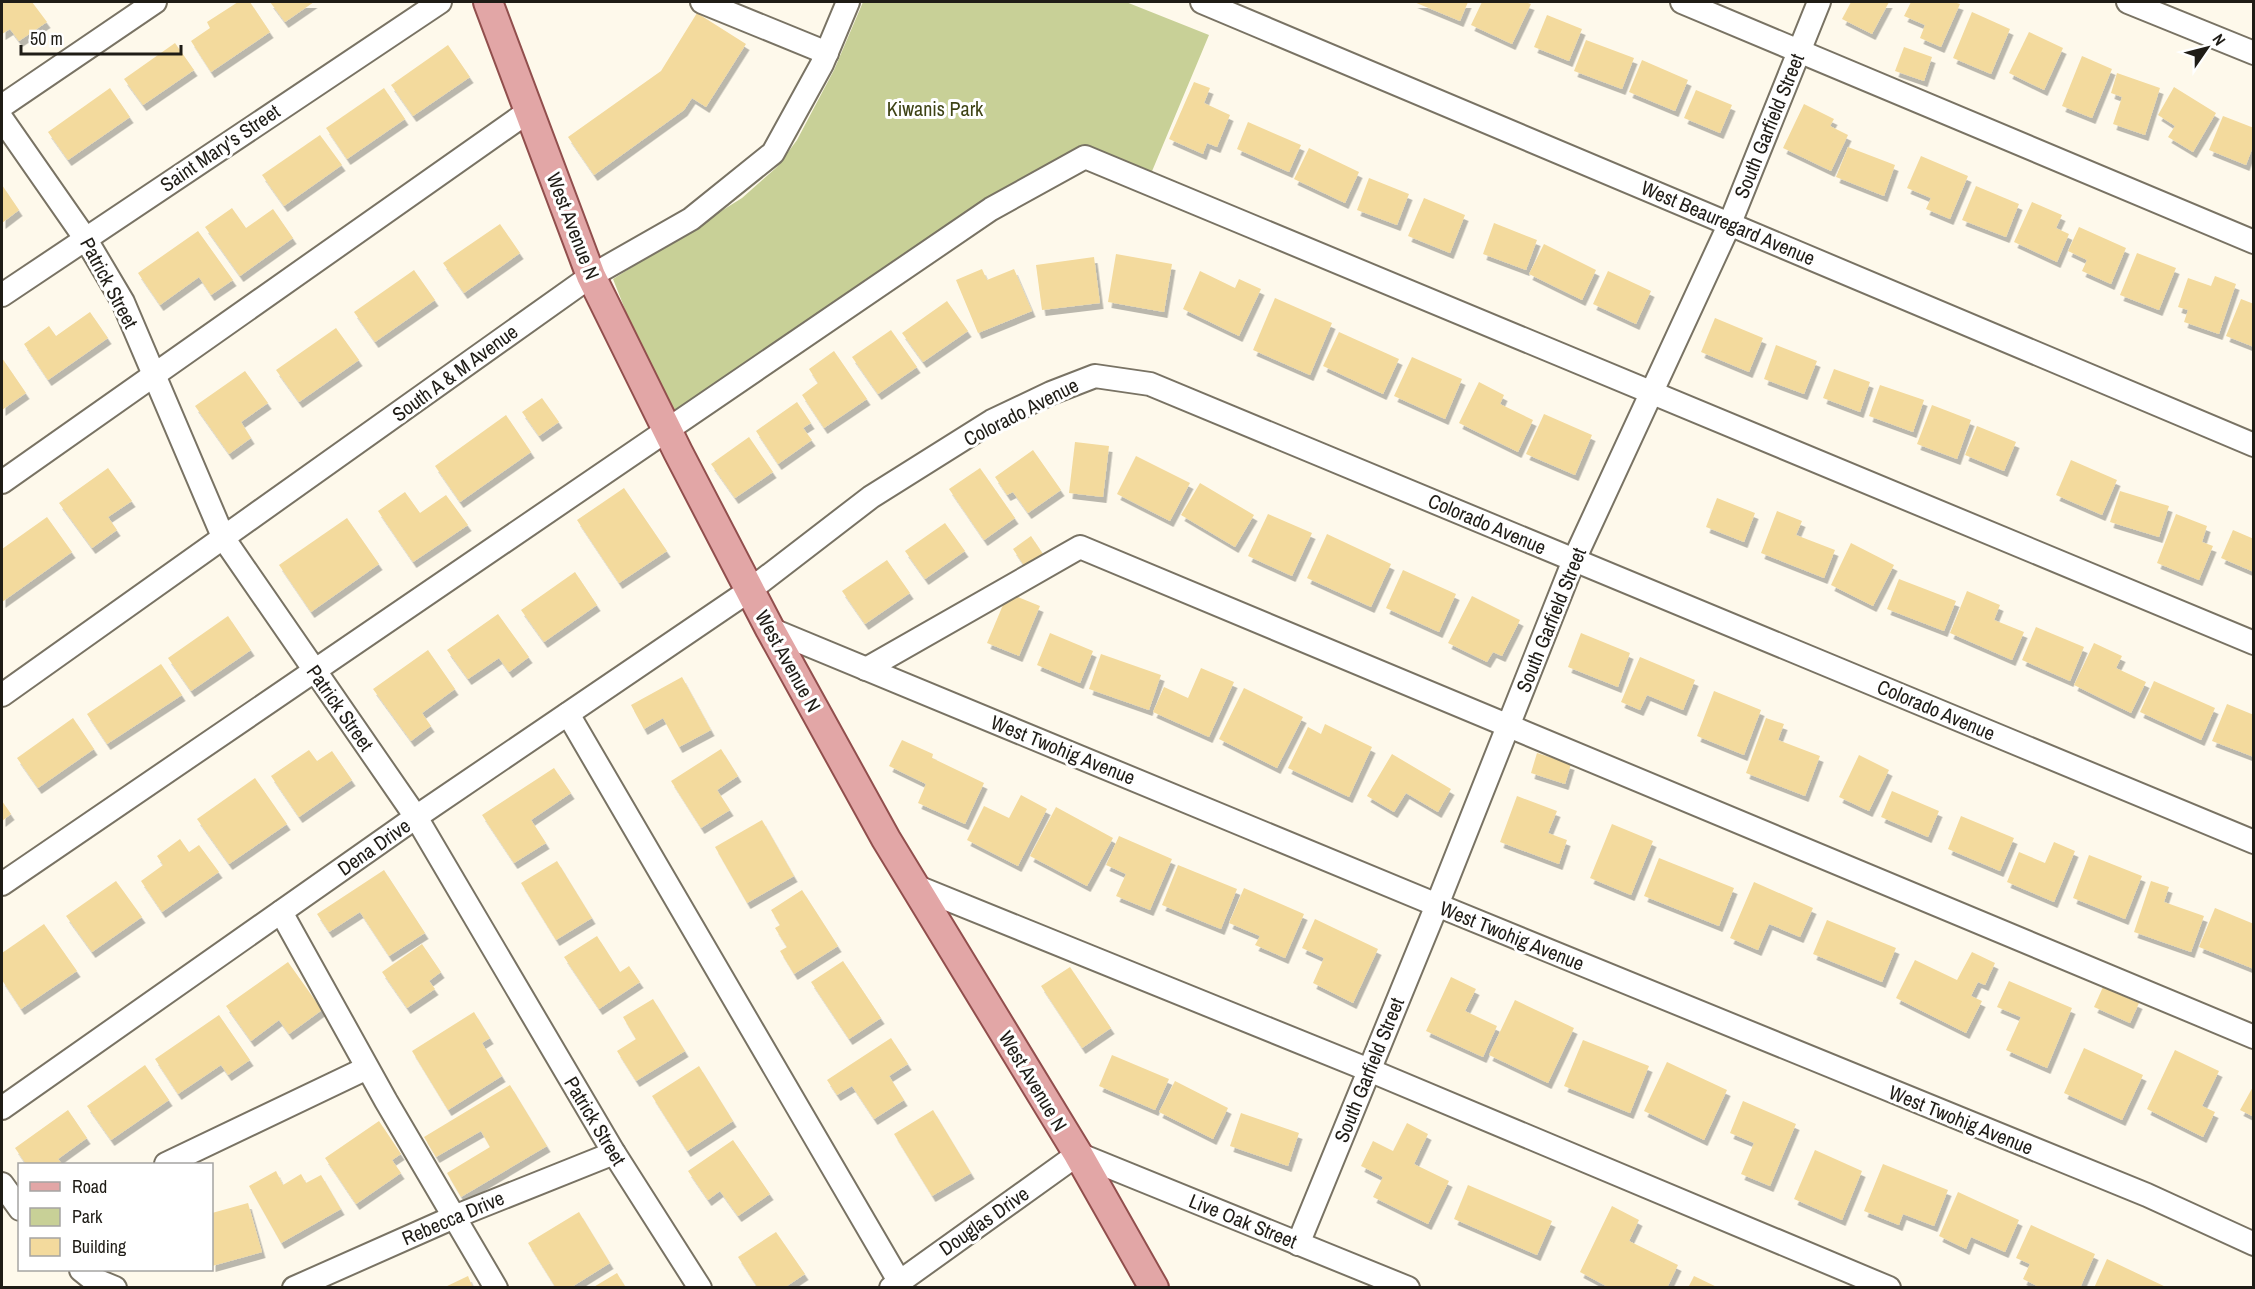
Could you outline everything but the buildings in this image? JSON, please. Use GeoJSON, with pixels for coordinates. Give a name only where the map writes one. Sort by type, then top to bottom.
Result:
{"type":"FeatureCollection","features":[{"type":"Feature","properties":{"kind":"main road","name":"West Avenue N"},"geometry":{"type":"LineString","coordinates":[[489,2],[591,276],[666,429],[770,629],[886,839],[1078,1154],[1154,1287]]}},
{"type":"Feature","properties":{"kind":"street"},"geometry":{"type":"LineString","coordinates":[[2,106],[155,2]]}},
{"type":"Feature","properties":{"kind":"street","name":"Saint Mary's Street"},"geometry":{"type":"LineString","coordinates":[[2,295],[440,2]]}},
{"type":"Feature","properties":{"kind":"street"},"geometry":{"type":"LineString","coordinates":[[702,2],[827,53]]}},
{"type":"Feature","properties":{"kind":"street","name":"South A & M Avenue"},"geometry":{"type":"LineString","coordinates":[[2,696],[591,276],[691,219],[773,153],[827,53],[848,2]]}},
{"type":"Feature","properties":{"kind":"street","name":"West Beauregard Avenue"},"geometry":{"type":"LineString","coordinates":[[1202,2],[2253,445]]}},
{"type":"Feature","properties":{"kind":"street"},"geometry":{"type":"LineString","coordinates":[[1682,2],[2253,242]]}},
{"type":"Feature","properties":{"kind":"street","name":"South Garfield Street"},"geometry":{"type":"LineString","coordinates":[[1298,1244],[1437,905],[1574,560],[1730,223],[1819,2]]}},
{"type":"Feature","properties":{"kind":"street"},"geometry":{"type":"LineString","coordinates":[[2128,2],[2253,53]]}},
{"type":"Feature","properties":{"kind":"street"},"geometry":{"type":"LineString","coordinates":[[2,482],[530,111]]}},
{"type":"Feature","properties":{"kind":"street","name":"Patrick Street"},"geometry":{"type":"LineString","coordinates":[[2,119],[85,238],[123,302],[224,539],[416,817],[614,1152],[700,1287]]}},
{"type":"Feature","properties":{"kind":"street"},"geometry":{"type":"LineString","coordinates":[[2,884],[991,209],[1085,158],[2253,643]]}},
{"type":"Feature","properties":{"kind":"street","name":"Colorado Avenue"},"geometry":{"type":"LineString","coordinates":[[750,590],[871,497],[992,421],[1051,393],[1095,376],[1150,384],[2253,842]]}},
{"type":"Feature","properties":{"kind":"street"},"geometry":{"type":"LineString","coordinates":[[866,669],[1080,547],[2253,1037]]}},
{"type":"Feature","properties":{"kind":"street","name":"Dena Drive"},"geometry":{"type":"LineString","coordinates":[[2,1108],[416,817],[750,590]]}},
{"type":"Feature","properties":{"kind":"street","name":"West Twohig Avenue"},"geometry":{"type":"LineString","coordinates":[[770,629],[2147,1195],[2253,1244]]}},
{"type":"Feature","properties":{"kind":"street"},"geometry":{"type":"LineString","coordinates":[[568,714],[895,1284]]}},
{"type":"Feature","properties":{"kind":"street"},"geometry":{"type":"LineString","coordinates":[[915,886],[1369,1070],[1889,1287]]}},
{"type":"Feature","properties":{"kind":"street"},"geometry":{"type":"LineString","coordinates":[[281,912],[368,1068],[496,1287]]}},
{"type":"Feature","properties":{"kind":"street"},"geometry":{"type":"LineString","coordinates":[[168,1163],[368,1068]]}},
{"type":"Feature","properties":{"kind":"street","name":"Rebecca Drive"},"geometry":{"type":"LineString","coordinates":[[294,1287],[454,1217],[614,1152]]}},
{"type":"Feature","properties":{"kind":"street","name":"Douglas Drive"},"geometry":{"type":"LineString","coordinates":[[895,1284],[1078,1154]]}},
{"type":"Feature","properties":{"kind":"street","name":"Live Oak Street"},"geometry":{"type":"LineString","coordinates":[[1078,1154],[1408,1287]]}},
{"type":"Feature","properties":{"kind":"street"},"geometry":{"type":"LineString","coordinates":[[2,1184],[18,1206]]}},
{"type":"Feature","properties":{"kind":"street"},"geometry":{"type":"LineString","coordinates":[[83,1271],[91,1278],[115,1287]]}},
{"type":"Feature","properties":{"kind":"green space","name":"Kiwanis Park"},"geometry":{"type":"Polygon","coordinates":[[[863,2],[1126,2],[1209,35],[1150,176],[1081,150],[670,423],[613,279],[742,198],[777,167],[797,140],[834,70],[863,2]]]}}]}
